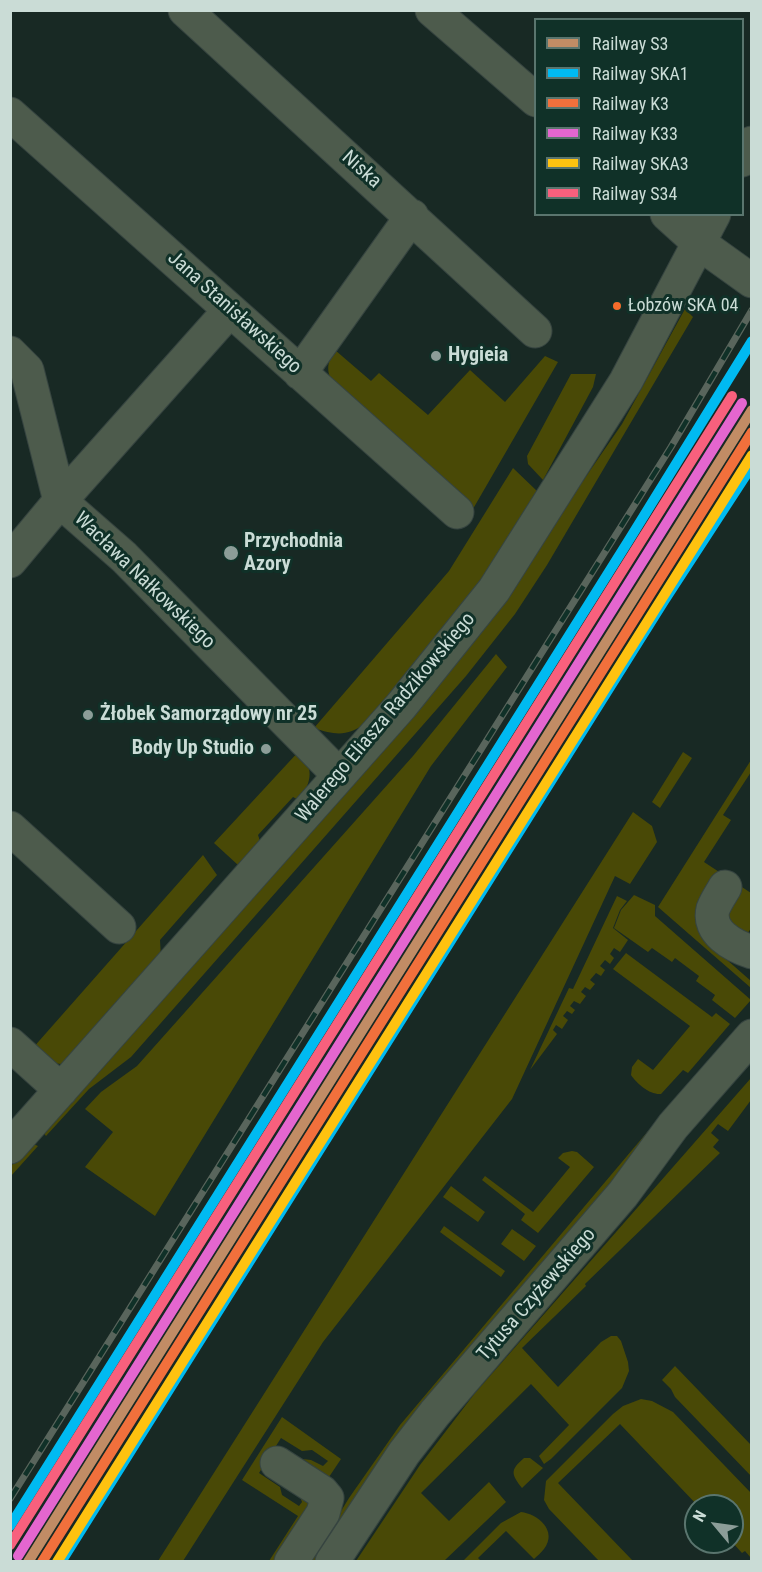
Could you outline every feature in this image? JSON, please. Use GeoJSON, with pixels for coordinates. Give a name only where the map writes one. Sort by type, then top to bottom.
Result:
{"type":"FeatureCollection","features":[{"type":"Feature","properties":{"kind":"street","name":"Niska"},"geometry":{"type":"LineString","coordinates":[[185,10],[535,331]]}},
{"type":"Feature","properties":{"kind":"street"},"geometry":{"type":"LineString","coordinates":[[432,10],[534,98]]}},
{"type":"Feature","properties":{"kind":"street","name":"Jana Stanisławskiego"},"geometry":{"type":"LineString","coordinates":[[10,114],[457,512]]}},
{"type":"Feature","properties":{"kind":"street"},"geometry":{"type":"LineString","coordinates":[[744,157],[752,143]]}},
{"type":"Feature","properties":{"kind":"street"},"geometry":{"type":"LineString","coordinates":[[300,373],[412,216]]}},
{"type":"Feature","properties":{"kind":"street"},"geometry":{"type":"LineString","coordinates":[[672,216],[706,229],[752,281]]}},
{"type":"Feature","properties":{"kind":"street","name":"Walerego Eliasza Radzikowskiego"},"geometry":{"type":"LineString","coordinates":[[10,1147],[401,706],[494,590],[626,381],[706,229]]}},
{"type":"Feature","properties":{"kind":"street"},"geometry":{"type":"LineString","coordinates":[[10,561],[60,501],[230,310]]}},
{"type":"Feature","properties":{"kind":"street","name":"Wacława Nałkowskiego"},"geometry":{"type":"LineString","coordinates":[[10,353],[27,370],[60,501],[123,557],[339,775]]}},
{"type":"Feature","properties":{"kind":"street"},"geometry":{"type":"LineString","coordinates":[[10,828],[119,927]]}},
{"type":"Feature","properties":{"kind":"street"},"geometry":{"type":"LineString","coordinates":[[725,887],[713,909],[713,923],[722,936],[738,947],[752,952]]}},
{"type":"Feature","properties":{"kind":"street","name":"Tytusa Czyżewskiego"},"geometry":{"type":"LineString","coordinates":[[332,1562],[392,1471],[429,1421],[623,1194],[673,1126],[752,1036]]}},
{"type":"Feature","properties":{"kind":"street"},"geometry":{"type":"LineString","coordinates":[[10,1044],[61,1090]]}},
{"type":"Feature","properties":{"kind":"street"},"geometry":{"type":"LineString","coordinates":[[277,1462],[322,1492],[327,1498],[322,1512],[291,1562]]}},
{"type":"Feature","properties":{"kind":"shaded area"},"geometry":{"type":"Polygon","coordinates":[[[685,309],[693,317],[547,565],[515,614],[466,676],[131,1057],[89,1089],[46,1136],[42,1131],[556,520],[622,424],[685,309]]]}},
{"type":"Feature","properties":{"kind":"shaded area"},"geometry":{"type":"Polygon","coordinates":[[[335,350],[371,381],[379,373],[428,415],[470,370],[505,402],[545,356],[558,362],[466,521],[335,389],[328,369],[335,350]]]}},
{"type":"Feature","properties":{"kind":"shaded area"},"geometry":{"type":"Polygon","coordinates":[[[571,374],[596,374],[593,387],[543,480],[528,464],[527,456],[571,374]]]}},
{"type":"Feature","properties":{"kind":"shaded area"},"geometry":{"type":"Polygon","coordinates":[[[513,468],[537,491],[537,496],[491,574],[366,723],[347,733],[328,732],[314,728],[449,571],[513,468]]]}},
{"type":"Feature","properties":{"kind":"shaded area"},"geometry":{"type":"Polygon","coordinates":[[[496,654],[507,667],[431,766],[155,1216],[85,1167],[113,1132],[85,1109],[101,1092],[137,1066],[413,756],[496,654]]]}},
{"type":"Feature","properties":{"kind":"shaded area"},"geometry":{"type":"Polygon","coordinates":[[[300,750],[310,775],[304,793],[299,800],[293,797],[258,835],[260,841],[238,865],[214,843],[300,750]]]}},
{"type":"Feature","properties":{"kind":"shaded area"},"geometry":{"type":"Polygon","coordinates":[[[683,752],[692,758],[660,808],[652,802],[683,752]]]}},
{"type":"Feature","properties":{"kind":"shaded area"},"geometry":{"type":"Polygon","coordinates":[[[751,760],[751,772],[723,815],[731,820],[704,862],[751,893],[751,928],[748,933],[710,945],[751,981],[751,988],[658,907],[751,760]]]}},
{"type":"Feature","properties":{"kind":"shaded area"},"geometry":{"type":"Polygon","coordinates":[[[633,812],[652,826],[657,842],[630,884],[615,876],[512,1099],[323,1342],[183,1561],[158,1561],[633,812]]]}},
{"type":"Feature","properties":{"kind":"shaded area"},"geometry":{"type":"Polygon","coordinates":[[[203,855],[217,875],[160,940],[161,958],[62,1064],[49,1063],[32,1049],[203,855]]]}},
{"type":"Feature","properties":{"kind":"shaded area"},"geometry":{"type":"Polygon","coordinates":[[[634,895],[655,905],[655,916],[751,1000],[735,1018],[712,1000],[715,995],[696,981],[699,976],[675,958],[672,962],[652,948],[648,952],[614,928],[621,910],[634,895]]]}},
{"type":"Feature","properties":{"kind":"shaded area"},"geometry":{"type":"Polygon","coordinates":[[[617,896],[627,901],[620,910],[613,928],[628,940],[620,952],[614,948],[610,954],[614,958],[610,964],[605,960],[600,966],[605,970],[601,976],[596,973],[590,980],[595,984],[590,990],[585,987],[581,992],[586,996],[580,1004],[574,1001],[570,1006],[575,1010],[572,1014],[567,1011],[563,1016],[568,1020],[562,1029],[556,1025],[553,1030],[557,1034],[530,1070],[569,988],[573,989],[617,896]]]}},
{"type":"Feature","properties":{"kind":"shaded area"},"geometry":{"type":"Polygon","coordinates":[[[626,953],[712,1017],[716,1013],[730,1024],[688,1073],[683,1070],[661,1094],[648,1091],[640,1085],[631,1075],[632,1067],[638,1059],[653,1070],[690,1026],[613,969],[626,953]]]}},
{"type":"Feature","properties":{"kind":"shaded area"},"geometry":{"type":"Polygon","coordinates":[[[751,1078],[751,1100],[728,1131],[718,1124],[711,1133],[719,1140],[713,1147],[720,1153],[522,1348],[558,1387],[601,1342],[611,1336],[617,1336],[621,1341],[629,1371],[622,1388],[544,1464],[539,1456],[569,1425],[531,1384],[421,1493],[449,1521],[489,1482],[506,1502],[444,1561],[356,1561],[420,1465],[475,1393],[751,1078]]]}},
{"type":"Feature","properties":{"kind":"shaded area"},"geometry":{"type":"Polygon","coordinates":[[[654,1124],[643,1143],[316,1561],[310,1562],[349,1498],[400,1425],[654,1124]]]}},
{"type":"Feature","properties":{"kind":"shaded area"},"geometry":{"type":"Polygon","coordinates":[[[31,1143],[38,1146],[11,1176],[11,1166],[31,1143]]]}},
{"type":"Feature","properties":{"kind":"shaded area"},"geometry":{"type":"Polygon","coordinates":[[[577,1152],[594,1167],[538,1233],[521,1220],[525,1214],[482,1180],[485,1176],[533,1212],[570,1167],[558,1158],[563,1153],[577,1152]]]}},
{"type":"Feature","properties":{"kind":"shaded area"},"geometry":{"type":"Polygon","coordinates":[[[451,1186],[485,1212],[478,1222],[443,1197],[451,1186]]]}},
{"type":"Feature","properties":{"kind":"shaded area"},"geometry":{"type":"Polygon","coordinates":[[[444,1226],[505,1271],[501,1277],[440,1232],[444,1226]]]}},
{"type":"Feature","properties":{"kind":"shaded area"},"geometry":{"type":"Polygon","coordinates":[[[512,1229],[536,1246],[524,1261],[501,1244],[512,1229]]]}},
{"type":"Feature","properties":{"kind":"shaded area"},"geometry":{"type":"Polygon","coordinates":[[[675,1366],[751,1445],[751,1476],[675,1397],[662,1380],[675,1366]]]}},
{"type":"Feature","properties":{"kind":"shaded area"},"geometry":{"type":"Polygon","coordinates":[[[641,1399],[652,1401],[673,1412],[751,1493],[751,1558],[744,1552],[744,1494],[687,1494],[620,1424],[558,1483],[633,1561],[599,1561],[549,1509],[544,1500],[546,1481],[623,1406],[641,1399]]]}},
{"type":"Feature","properties":{"kind":"shaded area"},"geometry":{"type":"Polygon","coordinates":[[[282,1417],[341,1459],[329,1477],[303,1459],[323,1466],[328,1461],[312,1450],[302,1451],[281,1438],[259,1473],[280,1487],[282,1495],[299,1506],[302,1502],[300,1497],[308,1498],[312,1507],[278,1561],[269,1561],[298,1516],[242,1480],[282,1417]]]}},
{"type":"Feature","properties":{"kind":"shaded area"},"geometry":{"type":"Polygon","coordinates":[[[524,1458],[530,1458],[543,1468],[522,1488],[514,1476],[514,1469],[524,1458]]]}},
{"type":"Feature","properties":{"kind":"shaded area"},"geometry":{"type":"Polygon","coordinates":[[[521,1512],[534,1516],[544,1524],[549,1536],[543,1550],[534,1559],[506,1531],[478,1558],[481,1561],[463,1561],[501,1523],[521,1512]]]}},
{"type":"Feature","properties":{"kind":"railway"},"geometry":{"type":"LineString","coordinates":[[10,1499],[671,447],[752,310]]}},
{"type":"Feature","properties":{"kind":"rail line","name":"SKA1"},"geometry":{"type":"LineString","coordinates":[[10,1526],[752,341]]}},
{"type":"Feature","properties":{"kind":"rail line","name":"S34"},"geometry":{"type":"LineString","coordinates":[[10,1545],[732,396]]}},
{"type":"Feature","properties":{"kind":"rail line","name":"K33"},"geometry":{"type":"LineString","coordinates":[[18,1556],[742,403]]}},
{"type":"Feature","properties":{"kind":"rail line","name":"S3"},"geometry":{"type":"LineString","coordinates":[[28,1562],[752,410]]}},
{"type":"Feature","properties":{"kind":"rail line","name":"K3"},"geometry":{"type":"LineString","coordinates":[[42,1562],[752,432]]}},
{"type":"Feature","properties":{"kind":"rail line","name":"SKA3"},"geometry":{"type":"LineString","coordinates":[[57,1562],[752,455]]}},
{"type":"Feature","properties":{"kind":"rail line","name":"SKA1"},"geometry":{"type":"LineString","coordinates":[[61,1562],[664,601],[752,466]]}},
{"type":"Feature","properties":{"kind":"place","name":"Łobzów SKA 04"},"geometry":{"type":"Point","coordinates":[617,306]}},
{"type":"Feature","properties":{"kind":"place","name":"Hygieia"},"geometry":{"type":"Point","coordinates":[436,356]}},
{"type":"Feature","properties":{"kind":"place","name":"Przychodnia Azory"},"geometry":{"type":"Point","coordinates":[231,553]}},
{"type":"Feature","properties":{"kind":"place","name":"Żłobek Samorządowy nr 25"},"geometry":{"type":"Point","coordinates":[88,715]}},
{"type":"Feature","properties":{"kind":"place","name":"Body Up Studio"},"geometry":{"type":"Point","coordinates":[266,749]}}]}
